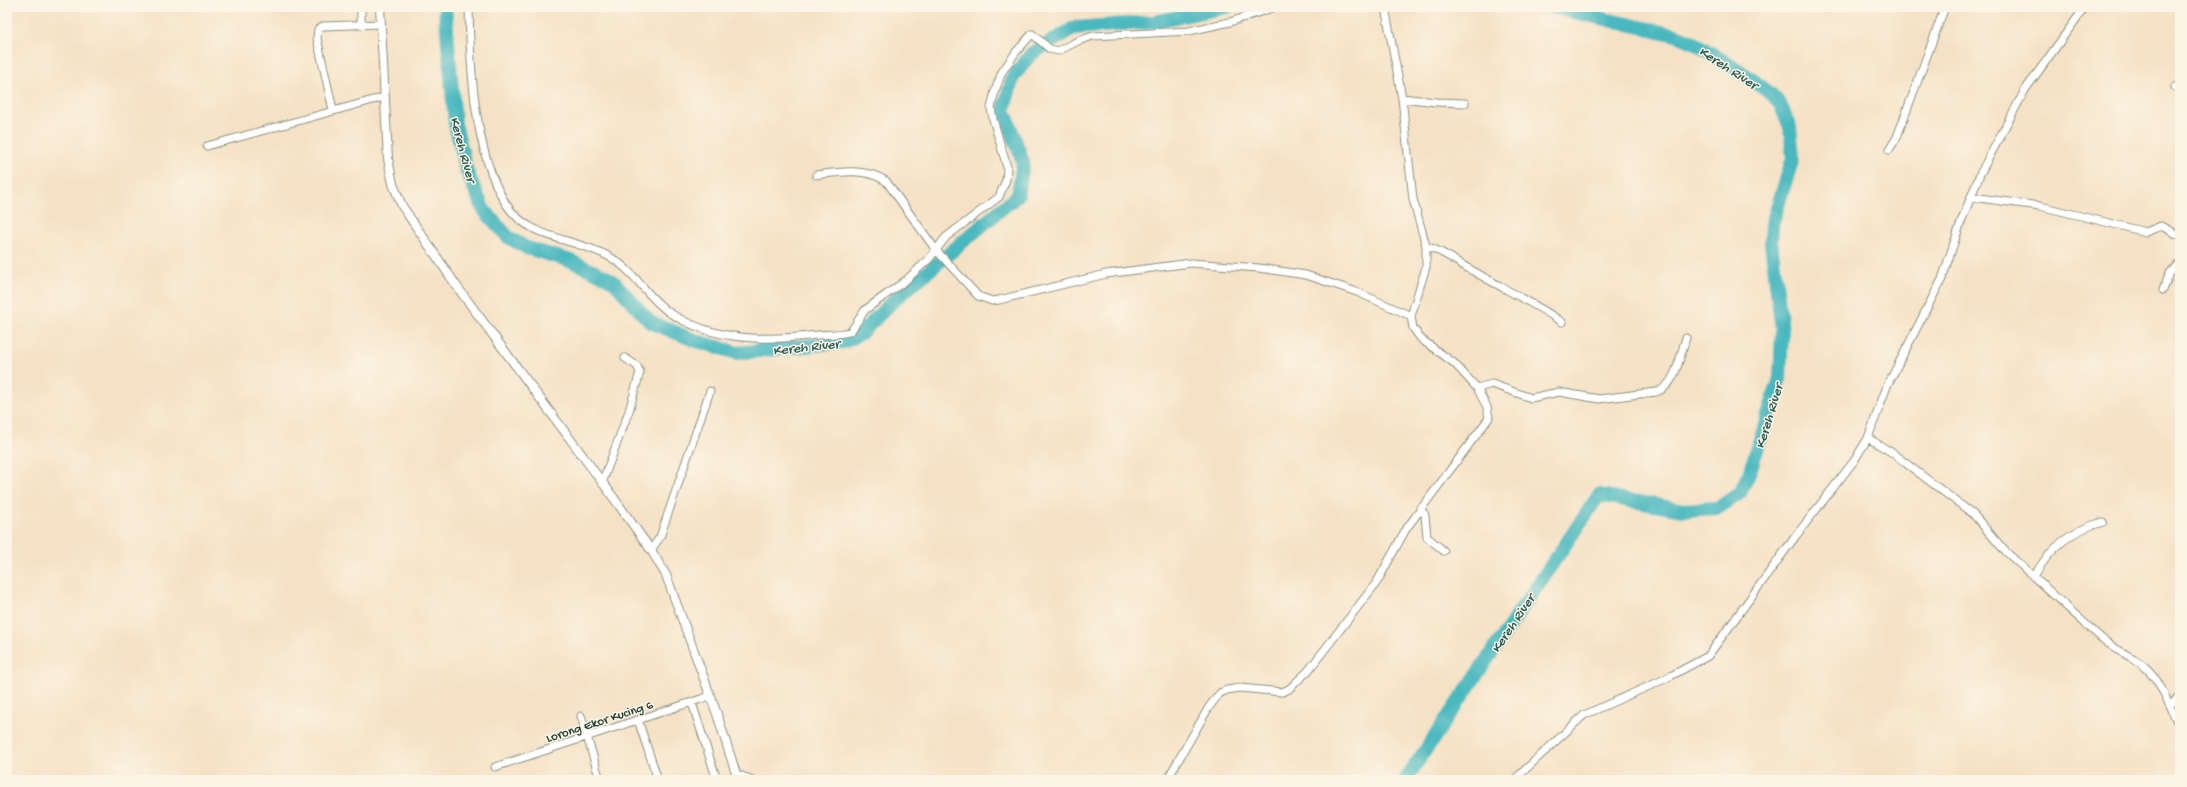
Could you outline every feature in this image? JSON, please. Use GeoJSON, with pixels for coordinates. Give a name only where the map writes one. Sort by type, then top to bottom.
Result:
{"type":"FeatureCollection","features":[{"type":"Feature","properties":{"kind":"street"},"geometry":{"type":"LineString","coordinates":[[361,7],[361,25]]}},
{"type":"Feature","properties":{"kind":"street"},"geometry":{"type":"LineString","coordinates":[[380,7],[388,163],[393,184],[402,206],[458,288],[602,482],[650,550],[670,585],[738,777],[753,780]]}},
{"type":"Feature","properties":{"kind":"street"},"geometry":{"type":"LineString","coordinates":[[470,7],[472,59],[481,140],[505,202],[518,219],[534,230],[597,250],[620,263],[658,303],[681,319],[714,332],[753,339],[791,338],[849,332],[855,326],[865,310],[905,281],[938,252],[946,238],[999,197],[1003,191],[1007,166],[991,108],[1002,72],[1016,52],[1032,34],[1050,49],[1061,51],[1073,43],[1093,36],[1189,31],[1230,22],[1275,7]]}},
{"type":"Feature","properties":{"kind":"street"},"geometry":{"type":"LineString","coordinates":[[1167,780],[1209,706],[1220,693],[1232,688],[1282,692],[1293,685],[1308,671],[1376,582],[1399,540],[1420,508],[1489,418],[1487,407],[1477,388],[1454,363],[1416,334],[1412,328],[1411,316],[1426,267],[1426,246],[1413,199],[1402,98],[1385,7]]}},
{"type":"Feature","properties":{"kind":"street"},"geometry":{"type":"LineString","coordinates":[[1889,150],[1897,137],[1945,7]]}},
{"type":"Feature","properties":{"kind":"street"},"geometry":{"type":"LineString","coordinates":[[1514,780],[1584,715],[1665,679],[1708,656],[1794,537],[1854,461],[1868,438],[1887,386],[1942,279],[1980,174],[2025,90],[2085,7]]}},
{"type":"Feature","properties":{"kind":"street"},"geometry":{"type":"LineString","coordinates":[[333,110],[317,33],[318,29],[323,26],[381,24]]}},
{"type":"Feature","properties":{"kind":"street"},"geometry":{"type":"LineString","coordinates":[[207,146],[384,96]]}},
{"type":"Feature","properties":{"kind":"street"},"geometry":{"type":"LineString","coordinates":[[1402,98],[1436,102],[1465,103]]}},
{"type":"Feature","properties":{"kind":"street"},"geometry":{"type":"LineString","coordinates":[[816,175],[849,172],[870,174],[883,179],[895,192],[947,263],[978,296],[992,301],[1106,274],[1191,263],[1259,268],[1306,276],[1357,292],[1411,316]]}},
{"type":"Feature","properties":{"kind":"street"},"geometry":{"type":"LineString","coordinates":[[1971,197],[2040,206],[2146,232],[2160,226],[2180,236]]}},
{"type":"Feature","properties":{"kind":"street"},"geometry":{"type":"LineString","coordinates":[[1426,246],[1441,252],[1508,291],[1546,310],[1562,322]]}},
{"type":"Feature","properties":{"kind":"street"},"geometry":{"type":"LineString","coordinates":[[2163,290],[2170,273],[2180,262]]}},
{"type":"Feature","properties":{"kind":"street"},"geometry":{"type":"LineString","coordinates":[[1477,388],[1492,384],[1531,398],[1559,392],[1599,399],[1662,391],[1670,382],[1686,338]]}},
{"type":"Feature","properties":{"kind":"street"},"geometry":{"type":"LineString","coordinates":[[602,482],[629,411],[640,372],[637,366],[625,358]]}},
{"type":"Feature","properties":{"kind":"street"},"geometry":{"type":"LineString","coordinates":[[650,550],[660,537],[710,391]]}},
{"type":"Feature","properties":{"kind":"street"},"geometry":{"type":"LineString","coordinates":[[1868,438],[1891,452],[1973,514],[2004,550],[2106,642],[2143,666],[2154,679],[2170,705],[2180,727]]}},
{"type":"Feature","properties":{"kind":"street"},"geometry":{"type":"LineString","coordinates":[[1420,508],[1424,515],[1427,537],[1444,551]]}},
{"type":"Feature","properties":{"kind":"street"},"geometry":{"type":"LineString","coordinates":[[2034,577],[2047,556],[2062,541],[2086,527],[2103,522]]}},
{"type":"Feature","properties":{"kind":"street"},"geometry":{"type":"LineString","coordinates":[[2170,705],[2180,695]]}},
{"type":"Feature","properties":{"kind":"street","name":"Lorong Ekor Kucing 6"},"geometry":{"type":"LineString","coordinates":[[495,767],[710,696]]}},
{"type":"Feature","properties":{"kind":"street"},"geometry":{"type":"LineString","coordinates":[[692,703],[718,780]]}},
{"type":"Feature","properties":{"kind":"street"},"geometry":{"type":"LineString","coordinates":[[580,716],[600,780]]}},
{"type":"Feature","properties":{"kind":"street"},"geometry":{"type":"LineString","coordinates":[[638,720],[658,780]]}},
{"type":"Feature","properties":{"kind":"waterway","name":"Kereh River"},"geometry":{"type":"LineString","coordinates":[[445,7],[455,124],[467,172],[484,210],[508,237],[527,248],[571,261],[606,277],[615,283],[650,322],[694,340],[737,353],[844,342],[861,333],[892,302],[1018,195],[1023,162],[1004,109],[1013,77],[1031,54],[1074,28],[1153,22],[1227,7]]}},
{"type":"Feature","properties":{"kind":"waterway","name":"Kereh River"},"geometry":{"type":"LineString","coordinates":[[1405,780],[1599,495],[1683,510],[1718,508],[1740,493],[1749,474],[1780,378],[1782,330],[1771,243],[1772,224],[1793,158],[1790,127],[1780,104],[1771,94],[1749,77],[1693,42],[1676,35],[1551,7]]}}]}
